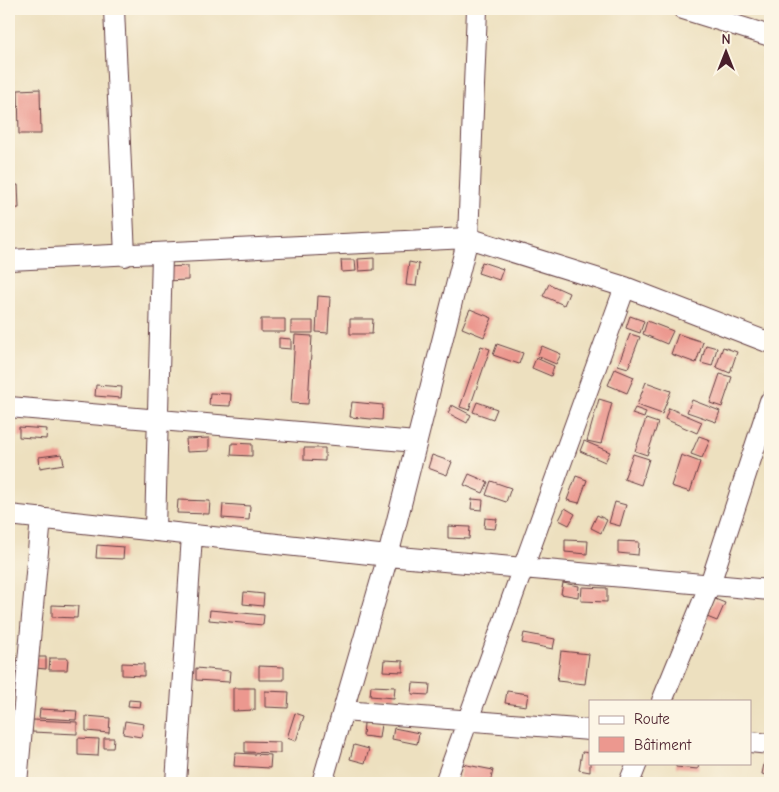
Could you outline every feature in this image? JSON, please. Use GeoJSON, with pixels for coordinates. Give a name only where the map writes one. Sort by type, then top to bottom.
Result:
{"type":"FeatureCollection","features":[{"type":"Feature","properties":{"kind":"street"},"geometry":{"type":"LineString","coordinates":[[114,9],[125,256]]}},
{"type":"Feature","properties":{"kind":"street"},"geometry":{"type":"LineString","coordinates":[[322,783],[388,556],[468,238],[477,9]]}},
{"type":"Feature","properties":{"kind":"street"},"geometry":{"type":"LineString","coordinates":[[683,9],[770,36]]}},
{"type":"Feature","properties":{"kind":"street"},"geometry":{"type":"LineString","coordinates":[[9,260],[125,256],[468,238],[625,287],[770,343]]}},
{"type":"Feature","properties":{"kind":"street"},"geometry":{"type":"LineString","coordinates":[[155,531],[162,254]]}},
{"type":"Feature","properties":{"kind":"street"},"geometry":{"type":"LineString","coordinates":[[445,783],[625,287]]}},
{"type":"Feature","properties":{"kind":"street"},"geometry":{"type":"LineString","coordinates":[[662,700],[710,584],[770,401]]}},
{"type":"Feature","properties":{"kind":"street"},"geometry":{"type":"LineString","coordinates":[[9,407],[416,442]]}},
{"type":"Feature","properties":{"kind":"street"},"geometry":{"type":"LineString","coordinates":[[9,515],[388,556],[770,590]]}},
{"type":"Feature","properties":{"kind":"street"},"geometry":{"type":"LineString","coordinates":[[17,783],[42,518]]}},
{"type":"Feature","properties":{"kind":"street"},"geometry":{"type":"LineString","coordinates":[[176,783],[192,535]]}},
{"type":"Feature","properties":{"kind":"street"},"geometry":{"type":"LineString","coordinates":[[343,710],[589,730]]}},
{"type":"Feature","properties":{"kind":"street"},"geometry":{"type":"LineString","coordinates":[[752,742],[770,744]]}},
{"type":"Feature","properties":{"kind":"street"},"geometry":{"type":"LineString","coordinates":[[629,783],[637,764]]}},
{"type":"Feature","properties":{"kind":"building"},"geometry":{"type":"Polygon","coordinates":[[[40,89],[41,134],[19,134],[18,90],[40,89]]]}},
{"type":"Feature","properties":{"kind":"building"},"geometry":{"type":"Polygon","coordinates":[[[9,185],[18,185],[19,208],[9,209],[9,185]]]}},
{"type":"Feature","properties":{"kind":"building"},"geometry":{"type":"Polygon","coordinates":[[[374,258],[374,270],[359,271],[358,259],[374,258]]]}},
{"type":"Feature","properties":{"kind":"building"},"geometry":{"type":"Polygon","coordinates":[[[341,260],[355,260],[356,271],[342,272],[341,260]]]}},
{"type":"Feature","properties":{"kind":"building"},"geometry":{"type":"Polygon","coordinates":[[[409,262],[419,264],[416,286],[406,285],[409,262]]]}},
{"type":"Feature","properties":{"kind":"building"},"geometry":{"type":"Polygon","coordinates":[[[482,262],[503,269],[499,280],[478,273],[482,262]]]}},
{"type":"Feature","properties":{"kind":"building"},"geometry":{"type":"Polygon","coordinates":[[[188,266],[188,280],[165,281],[165,267],[188,266]]]}},
{"type":"Feature","properties":{"kind":"building"},"geometry":{"type":"Polygon","coordinates":[[[549,284],[569,293],[564,305],[543,296],[549,284]]]}},
{"type":"Feature","properties":{"kind":"building"},"geometry":{"type":"Polygon","coordinates":[[[318,296],[330,297],[328,333],[316,332],[318,296]]]}},
{"type":"Feature","properties":{"kind":"building"},"geometry":{"type":"Polygon","coordinates":[[[470,309],[492,318],[484,337],[462,328],[470,309]]]}},
{"type":"Feature","properties":{"kind":"building"},"geometry":{"type":"Polygon","coordinates":[[[630,316],[644,321],[640,333],[626,328],[630,316]]]}},
{"type":"Feature","properties":{"kind":"building"},"geometry":{"type":"Polygon","coordinates":[[[261,319],[285,319],[285,332],[261,332],[261,319]]]}},
{"type":"Feature","properties":{"kind":"building"},"geometry":{"type":"Polygon","coordinates":[[[350,319],[373,319],[372,334],[350,334],[350,319]]]}},
{"type":"Feature","properties":{"kind":"building"},"geometry":{"type":"Polygon","coordinates":[[[291,321],[313,321],[313,333],[291,333],[291,321]]]}},
{"type":"Feature","properties":{"kind":"building"},"geometry":{"type":"Polygon","coordinates":[[[647,321],[673,331],[667,344],[643,334],[647,321]]]}},
{"type":"Feature","properties":{"kind":"building"},"geometry":{"type":"Polygon","coordinates":[[[630,334],[640,337],[628,368],[618,365],[630,334]]]}},
{"type":"Feature","properties":{"kind":"building"},"geometry":{"type":"Polygon","coordinates":[[[678,334],[703,342],[696,363],[671,354],[678,334]]]}},
{"type":"Feature","properties":{"kind":"building"},"geometry":{"type":"Polygon","coordinates":[[[295,335],[312,336],[308,404],[291,403],[295,335]]]}},
{"type":"Feature","properties":{"kind":"building"},"geometry":{"type":"Polygon","coordinates":[[[279,338],[291,339],[291,349],[279,348],[279,338]]]}},
{"type":"Feature","properties":{"kind":"building"},"geometry":{"type":"Polygon","coordinates":[[[497,344],[523,353],[519,364],[493,355],[497,344]]]}},
{"type":"Feature","properties":{"kind":"building"},"geometry":{"type":"Polygon","coordinates":[[[706,345],[717,348],[712,366],[701,363],[706,345]]]}},
{"type":"Feature","properties":{"kind":"building"},"geometry":{"type":"Polygon","coordinates":[[[481,346],[490,349],[469,410],[460,407],[481,346]]]}},
{"type":"Feature","properties":{"kind":"building"},"geometry":{"type":"Polygon","coordinates":[[[542,346],[561,354],[556,364],[537,356],[542,346]]]}},
{"type":"Feature","properties":{"kind":"building"},"geometry":{"type":"Polygon","coordinates":[[[723,347],[737,352],[730,373],[716,367],[723,347]]]}},
{"type":"Feature","properties":{"kind":"building"},"geometry":{"type":"Polygon","coordinates":[[[536,358],[554,366],[551,376],[532,368],[536,358]]]}},
{"type":"Feature","properties":{"kind":"building"},"geometry":{"type":"Polygon","coordinates":[[[615,369],[634,377],[627,393],[608,385],[615,369]]]}},
{"type":"Feature","properties":{"kind":"building"},"geometry":{"type":"Polygon","coordinates":[[[720,374],[732,377],[722,407],[710,403],[720,374]]]}},
{"type":"Feature","properties":{"kind":"building"},"geometry":{"type":"Polygon","coordinates":[[[646,382],[671,391],[662,414],[637,405],[646,382]]]}},
{"type":"Feature","properties":{"kind":"building"},"geometry":{"type":"Polygon","coordinates":[[[96,385],[122,387],[121,398],[95,396],[96,385]]]}},
{"type":"Feature","properties":{"kind":"building"},"geometry":{"type":"Polygon","coordinates":[[[210,393],[231,394],[230,406],[209,405],[210,393]]]}},
{"type":"Feature","properties":{"kind":"building"},"geometry":{"type":"Polygon","coordinates":[[[599,399],[612,403],[601,444],[587,441],[599,399]]]}},
{"type":"Feature","properties":{"kind":"building"},"geometry":{"type":"Polygon","coordinates":[[[692,400],[720,411],[716,422],[687,412],[692,400]]]}},
{"type":"Feature","properties":{"kind":"building"},"geometry":{"type":"Polygon","coordinates":[[[352,402],[383,405],[382,420],[350,417],[352,402]]]}},
{"type":"Feature","properties":{"kind":"building"},"geometry":{"type":"Polygon","coordinates":[[[477,402],[497,409],[493,419],[473,412],[477,402]]]}},
{"type":"Feature","properties":{"kind":"building"},"geometry":{"type":"Polygon","coordinates":[[[452,405],[471,415],[467,423],[448,413],[452,405]]]}},
{"type":"Feature","properties":{"kind":"building"},"geometry":{"type":"Polygon","coordinates":[[[635,408],[646,412],[644,418],[632,414],[635,408]]]}},
{"type":"Feature","properties":{"kind":"building"},"geometry":{"type":"Polygon","coordinates":[[[669,408],[702,422],[697,433],[665,419],[669,408]]]}},
{"type":"Feature","properties":{"kind":"building"},"geometry":{"type":"Polygon","coordinates":[[[646,419],[658,423],[647,455],[635,451],[646,419]]]}},
{"type":"Feature","properties":{"kind":"building"},"geometry":{"type":"Polygon","coordinates":[[[19,427],[47,429],[46,439],[19,437],[19,427]]]}},
{"type":"Feature","properties":{"kind":"building"},"geometry":{"type":"Polygon","coordinates":[[[699,436],[710,440],[702,458],[691,454],[699,436]]]}},
{"type":"Feature","properties":{"kind":"building"},"geometry":{"type":"Polygon","coordinates":[[[209,438],[209,451],[187,452],[186,439],[209,438]]]}},
{"type":"Feature","properties":{"kind":"building"},"geometry":{"type":"Polygon","coordinates":[[[584,441],[610,452],[605,462],[580,451],[584,441]]]}},
{"type":"Feature","properties":{"kind":"building"},"geometry":{"type":"Polygon","coordinates":[[[232,443],[252,444],[252,456],[231,455],[232,443]]]}},
{"type":"Feature","properties":{"kind":"building"},"geometry":{"type":"Polygon","coordinates":[[[304,448],[325,448],[325,461],[304,460],[304,448]]]}},
{"type":"Feature","properties":{"kind":"building"},"geometry":{"type":"Polygon","coordinates":[[[62,454],[64,464],[40,468],[39,457],[62,454]]]}},
{"type":"Feature","properties":{"kind":"building"},"geometry":{"type":"Polygon","coordinates":[[[633,454],[649,459],[641,485],[624,479],[633,454]]]}},
{"type":"Feature","properties":{"kind":"building"},"geometry":{"type":"Polygon","coordinates":[[[432,455],[452,462],[447,475],[428,468],[432,455]]]}},
{"type":"Feature","properties":{"kind":"building"},"geometry":{"type":"Polygon","coordinates":[[[681,455],[700,462],[690,492],[671,486],[681,455]]]}},
{"type":"Feature","properties":{"kind":"building"},"geometry":{"type":"Polygon","coordinates":[[[469,474],[488,482],[483,493],[464,485],[469,474]]]}},
{"type":"Feature","properties":{"kind":"building"},"geometry":{"type":"Polygon","coordinates":[[[576,476],[587,480],[579,503],[567,500],[576,476]]]}},
{"type":"Feature","properties":{"kind":"building"},"geometry":{"type":"Polygon","coordinates":[[[491,481],[511,488],[506,502],[486,495],[491,481]]]}},
{"type":"Feature","properties":{"kind":"building"},"geometry":{"type":"Polygon","coordinates":[[[472,499],[483,500],[482,510],[471,509],[472,499]]]}},
{"type":"Feature","properties":{"kind":"building"},"geometry":{"type":"Polygon","coordinates":[[[178,500],[210,501],[209,514],[177,513],[178,500]]]}},
{"type":"Feature","properties":{"kind":"building"},"geometry":{"type":"Polygon","coordinates":[[[615,502],[626,505],[620,526],[609,523],[615,502]]]}},
{"type":"Feature","properties":{"kind":"building"},"geometry":{"type":"Polygon","coordinates":[[[223,504],[250,506],[249,520],[222,518],[223,504]]]}},
{"type":"Feature","properties":{"kind":"building"},"geometry":{"type":"Polygon","coordinates":[[[565,508],[575,514],[569,525],[559,520],[565,508]]]}},
{"type":"Feature","properties":{"kind":"building"},"geometry":{"type":"Polygon","coordinates":[[[597,515],[607,520],[601,533],[591,528],[597,515]]]}},
{"type":"Feature","properties":{"kind":"building"},"geometry":{"type":"Polygon","coordinates":[[[485,518],[497,519],[495,529],[484,528],[485,518]]]}},
{"type":"Feature","properties":{"kind":"building"},"geometry":{"type":"Polygon","coordinates":[[[448,526],[470,527],[469,539],[448,538],[448,526]]]}},
{"type":"Feature","properties":{"kind":"building"},"geometry":{"type":"Polygon","coordinates":[[[565,540],[588,541],[587,554],[565,552],[565,540]]]}},
{"type":"Feature","properties":{"kind":"building"},"geometry":{"type":"Polygon","coordinates":[[[618,541],[639,542],[638,555],[618,553],[618,541]]]}},
{"type":"Feature","properties":{"kind":"building"},"geometry":{"type":"Polygon","coordinates":[[[97,545],[124,547],[123,559],[96,558],[97,545]]]}},
{"type":"Feature","properties":{"kind":"building"},"geometry":{"type":"Polygon","coordinates":[[[563,583],[579,586],[578,597],[561,594],[563,583]]]}},
{"type":"Feature","properties":{"kind":"building"},"geometry":{"type":"Polygon","coordinates":[[[582,587],[607,588],[607,602],[581,601],[582,587]]]}},
{"type":"Feature","properties":{"kind":"building"},"geometry":{"type":"Polygon","coordinates":[[[244,592],[264,594],[263,606],[243,604],[244,592]]]}},
{"type":"Feature","properties":{"kind":"building"},"geometry":{"type":"Polygon","coordinates":[[[715,599],[725,603],[717,621],[707,617],[715,599]]]}},
{"type":"Feature","properties":{"kind":"building"},"geometry":{"type":"Polygon","coordinates":[[[52,605],[78,606],[77,618],[52,617],[52,605]]]}},
{"type":"Feature","properties":{"kind":"building"},"geometry":{"type":"Polygon","coordinates":[[[210,610],[264,615],[263,625],[209,620],[210,610]]]}},
{"type":"Feature","properties":{"kind":"building"},"geometry":{"type":"Polygon","coordinates":[[[524,633],[555,639],[553,649],[522,643],[524,633]]]}},
{"type":"Feature","properties":{"kind":"building"},"geometry":{"type":"Polygon","coordinates":[[[561,651],[589,654],[585,684],[557,681],[561,651]]]}},
{"type":"Feature","properties":{"kind":"building"},"geometry":{"type":"Polygon","coordinates":[[[35,657],[46,657],[46,669],[35,668],[35,657]]]}},
{"type":"Feature","properties":{"kind":"building"},"geometry":{"type":"Polygon","coordinates":[[[50,658],[68,658],[67,670],[49,670],[50,658]]]}},
{"type":"Feature","properties":{"kind":"building"},"geometry":{"type":"Polygon","coordinates":[[[384,660],[403,661],[403,672],[383,671],[384,660]]]}},
{"type":"Feature","properties":{"kind":"building"},"geometry":{"type":"Polygon","coordinates":[[[122,663],[144,664],[144,676],[122,675],[122,663]]]}},
{"type":"Feature","properties":{"kind":"building"},"geometry":{"type":"Polygon","coordinates":[[[259,666],[284,667],[284,680],[259,680],[259,666]]]}},
{"type":"Feature","properties":{"kind":"building"},"geometry":{"type":"Polygon","coordinates":[[[196,668],[230,671],[229,682],[196,680],[196,668]]]}},
{"type":"Feature","properties":{"kind":"building"},"geometry":{"type":"Polygon","coordinates":[[[413,683],[430,684],[429,695],[412,694],[413,683]]]}},
{"type":"Feature","properties":{"kind":"building"},"geometry":{"type":"Polygon","coordinates":[[[371,686],[395,687],[394,698],[370,696],[371,686]]]}},
{"type":"Feature","properties":{"kind":"building"},"geometry":{"type":"Polygon","coordinates":[[[233,688],[255,688],[255,710],[233,711],[233,688]]]}},
{"type":"Feature","properties":{"kind":"building"},"geometry":{"type":"Polygon","coordinates":[[[265,691],[289,692],[288,708],[265,707],[265,691]]]}},
{"type":"Feature","properties":{"kind":"building"},"geometry":{"type":"Polygon","coordinates":[[[507,691],[528,694],[526,706],[505,703],[507,691]]]}},
{"type":"Feature","properties":{"kind":"building"},"geometry":{"type":"Polygon","coordinates":[[[129,700],[141,701],[140,707],[128,706],[129,700]]]}},
{"type":"Feature","properties":{"kind":"building"},"geometry":{"type":"Polygon","coordinates":[[[40,709],[77,711],[76,720],[39,718],[40,709]]]}},
{"type":"Feature","properties":{"kind":"building"},"geometry":{"type":"Polygon","coordinates":[[[295,713],[304,716],[296,741],[287,738],[295,713]]]}},
{"type":"Feature","properties":{"kind":"building"},"geometry":{"type":"Polygon","coordinates":[[[86,716],[110,718],[109,733],[86,731],[86,716]]]}},
{"type":"Feature","properties":{"kind":"building"},"geometry":{"type":"Polygon","coordinates":[[[33,720],[77,722],[77,734],[32,732],[33,720]]]}},
{"type":"Feature","properties":{"kind":"building"},"geometry":{"type":"Polygon","coordinates":[[[125,721],[144,724],[141,737],[123,734],[125,721]]]}},
{"type":"Feature","properties":{"kind":"building"},"geometry":{"type":"Polygon","coordinates":[[[364,723],[381,724],[379,738],[363,736],[364,723]]]}},
{"type":"Feature","properties":{"kind":"building"},"geometry":{"type":"Polygon","coordinates":[[[394,728],[419,733],[417,744],[392,739],[394,728]]]}},
{"type":"Feature","properties":{"kind":"building"},"geometry":{"type":"Polygon","coordinates":[[[78,738],[99,739],[98,756],[78,755],[78,738]]]}},
{"type":"Feature","properties":{"kind":"building"},"geometry":{"type":"Polygon","coordinates":[[[104,738],[114,738],[113,748],[104,748],[104,738]]]}},
{"type":"Feature","properties":{"kind":"building"},"geometry":{"type":"Polygon","coordinates":[[[245,741],[280,742],[280,753],[245,752],[245,741]]]}},
{"type":"Feature","properties":{"kind":"building"},"geometry":{"type":"Polygon","coordinates":[[[354,745],[369,749],[365,763],[350,759],[354,745]]]}},
{"type":"Feature","properties":{"kind":"building"},"geometry":{"type":"Polygon","coordinates":[[[582,752],[589,753],[590,772],[579,770],[582,752]]]}},
{"type":"Feature","properties":{"kind":"building"},"geometry":{"type":"Polygon","coordinates":[[[235,753],[271,755],[270,768],[234,766],[235,753]]]}},
{"type":"Feature","properties":{"kind":"building"},"geometry":{"type":"Polygon","coordinates":[[[462,764],[493,770],[490,783],[459,778],[462,764]]]}},
{"type":"Feature","properties":{"kind":"building"},"geometry":{"type":"Polygon","coordinates":[[[676,764],[699,764],[698,769],[676,767],[676,764]]]}},
{"type":"Feature","properties":{"kind":"building"},"geometry":{"type":"Polygon","coordinates":[[[764,764],[770,765],[770,776],[762,774],[764,764]]]}}]}
